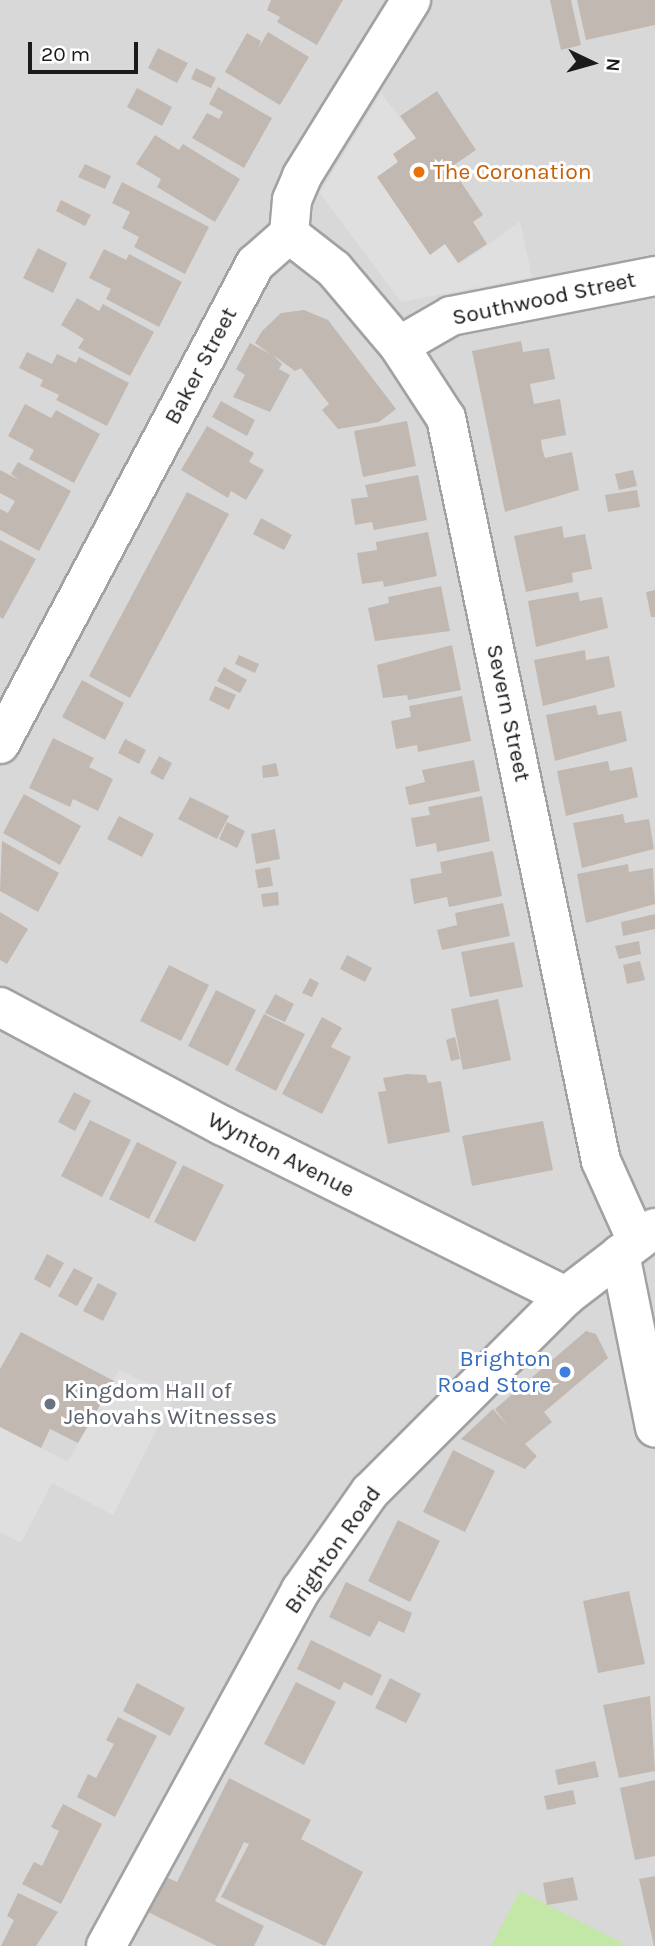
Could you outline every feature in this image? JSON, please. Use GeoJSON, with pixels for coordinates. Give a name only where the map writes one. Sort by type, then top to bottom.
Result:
{"type":"FeatureCollection","features":[{"type":"Feature","properties":{"kind":"street"},"geometry":{"type":"LineString","coordinates":[[289,234],[292,200],[302,176],[411,0]]}},
{"type":"Feature","properties":{"kind":"street","name":"Severn Street"},"geometry":{"type":"LineString","coordinates":[[289,234],[334,269],[399,346],[446,418],[601,1161],[637,1241],[655,1427]]}},
{"type":"Feature","properties":{"kind":"street","name":"Baker Street"},"geometry":{"type":"LineString","coordinates":[[0,744],[255,264],[289,234]]}},
{"type":"Feature","properties":{"kind":"street","name":"Southwood Street"},"geometry":{"type":"LineString","coordinates":[[399,346],[452,316],[655,276]]}},
{"type":"Feature","properties":{"kind":"street","name":"Wynton Avenue"},"geometry":{"type":"LineString","coordinates":[[0,1007],[223,1126],[566,1296]]}},
{"type":"Feature","properties":{"kind":"street","name":"Brighton Road"},"geometry":{"type":"LineString","coordinates":[[106,1946],[288,1614],[338,1535],[370,1492],[458,1399],[566,1296],[637,1241]]}},
{"type":"Feature","properties":{"kind":"shaded area"},"geometry":{"type":"Polygon","coordinates":[[[0,0],[655,0],[655,1946],[0,1946],[0,0]]]}},
{"type":"Feature","properties":{"kind":"shaded area"},"geometry":{"type":"Polygon","coordinates":[[[381,93],[416,138],[393,154],[398,162],[377,177],[429,254],[445,244],[460,264],[520,222],[532,277],[401,302],[320,193],[381,93]]]}},
{"type":"Feature","properties":{"kind":"shaded area"},"geometry":{"type":"Polygon","coordinates":[[[119,1370],[174,1396],[113,1515],[52,1483],[21,1543],[0,1532],[0,1426],[68,1462],[119,1370]]]}},
{"type":"Feature","properties":{"kind":"green space"},"geometry":{"type":"Polygon","coordinates":[[[520,1891],[628,1946],[491,1946],[520,1891]]]}},
{"type":"Feature","properties":{"kind":"building"},"geometry":{"type":"Polygon","coordinates":[[[271,0],[343,0],[317,45],[277,22],[280,17],[267,10],[271,0]]]}},
{"type":"Feature","properties":{"kind":"building"},"geometry":{"type":"Polygon","coordinates":[[[550,0],[571,0],[581,45],[561,50],[550,0]]]}},
{"type":"Feature","properties":{"kind":"building"},"geometry":{"type":"Polygon","coordinates":[[[577,0],[655,0],[655,25],[586,40],[577,0]]]}},
{"type":"Feature","properties":{"kind":"building"},"geometry":{"type":"Polygon","coordinates":[[[268,32],[309,57],[280,105],[225,72],[247,33],[261,41],[258,49],[268,32]]]}},
{"type":"Feature","properties":{"kind":"building"},"geometry":{"type":"Polygon","coordinates":[[[158,48],[188,63],[177,83],[148,68],[158,48]]]}},
{"type":"Feature","properties":{"kind":"building"},"geometry":{"type":"Polygon","coordinates":[[[196,68],[216,78],[211,88],[191,79],[196,68]]]}},
{"type":"Feature","properties":{"kind":"building"},"geometry":{"type":"Polygon","coordinates":[[[218,87],[272,118],[244,168],[192,138],[207,113],[219,119],[223,112],[209,104],[218,87]]]}},
{"type":"Feature","properties":{"kind":"building"},"geometry":{"type":"Polygon","coordinates":[[[137,88],[172,107],[162,126],[127,107],[137,88]]]}},
{"type":"Feature","properties":{"kind":"building","name":"The Coronation"},"geometry":{"type":"Polygon","coordinates":[[[437,91],[476,150],[451,167],[483,215],[473,222],[487,244],[458,263],[445,244],[430,255],[377,177],[398,162],[393,154],[416,138],[400,116],[437,91]]]}},
{"type":"Feature","properties":{"kind":"building"},"geometry":{"type":"Polygon","coordinates":[[[155,135],[179,150],[183,144],[240,179],[215,222],[157,187],[161,179],[136,164],[155,135]]]}},
{"type":"Feature","properties":{"kind":"building"},"geometry":{"type":"Polygon","coordinates":[[[85,164],[111,176],[105,189],[78,177],[85,164]]]}},
{"type":"Feature","properties":{"kind":"building"},"geometry":{"type":"Polygon","coordinates":[[[122,182],[209,227],[185,274],[134,247],[139,237],[122,228],[130,212],[112,203],[122,182]]]}},
{"type":"Feature","properties":{"kind":"building"},"geometry":{"type":"Polygon","coordinates":[[[61,200],[91,215],[85,226],[56,211],[61,200]]]}},
{"type":"Feature","properties":{"kind":"building"},"geometry":{"type":"Polygon","coordinates":[[[38,248],[67,263],[53,293],[23,278],[38,248]]]}},
{"type":"Feature","properties":{"kind":"building"},"geometry":{"type":"Polygon","coordinates":[[[104,249],[126,260],[129,254],[182,282],[159,327],[106,299],[111,289],[89,278],[104,249]]]}},
{"type":"Feature","properties":{"kind":"building"},"geometry":{"type":"Polygon","coordinates":[[[77,298],[99,311],[103,304],[154,332],[130,376],[78,348],[84,339],[61,325],[77,298]]]}},
{"type":"Feature","properties":{"kind":"building"},"geometry":{"type":"Polygon","coordinates":[[[304,310],[328,320],[396,409],[379,422],[338,429],[322,410],[329,404],[301,368],[295,371],[273,355],[282,364],[279,369],[290,375],[270,412],[233,397],[245,375],[236,369],[250,343],[270,354],[255,343],[262,331],[281,313],[304,310]]]}},
{"type":"Feature","properties":{"kind":"building"},"geometry":{"type":"Polygon","coordinates":[[[521,341],[523,352],[549,348],[555,379],[530,384],[534,404],[560,399],[566,435],[541,440],[542,448],[545,458],[572,452],[579,490],[505,512],[472,351],[521,341]]]}},
{"type":"Feature","properties":{"kind":"building"},"geometry":{"type":"Polygon","coordinates":[[[27,352],[52,364],[57,354],[76,363],[79,357],[129,383],[107,426],[56,400],[59,395],[40,386],[43,380],[19,368],[27,352]]]}},
{"type":"Feature","properties":{"kind":"building"},"geometry":{"type":"Polygon","coordinates":[[[221,401],[255,420],[247,436],[212,417],[221,401]]]}},
{"type":"Feature","properties":{"kind":"building"},"geometry":{"type":"Polygon","coordinates":[[[25,404],[51,418],[56,410],[100,434],[74,483],[29,459],[34,450],[8,436],[25,404]]]}},
{"type":"Feature","properties":{"kind":"building"},"geometry":{"type":"Polygon","coordinates":[[[407,421],[416,466],[363,477],[354,431],[407,421]]]}},
{"type":"Feature","properties":{"kind":"building"},"geometry":{"type":"Polygon","coordinates":[[[207,426],[254,453],[249,462],[264,470],[246,500],[231,491],[228,498],[181,470],[207,426]]]}},
{"type":"Feature","properties":{"kind":"building"},"geometry":{"type":"Polygon","coordinates":[[[18,462],[71,491],[39,551],[0,530],[0,509],[8,513],[15,501],[0,493],[0,470],[19,480],[11,474],[18,462]]]}},
{"type":"Feature","properties":{"kind":"building"},"geometry":{"type":"Polygon","coordinates":[[[633,470],[637,486],[619,490],[615,474],[633,470]]]}},
{"type":"Feature","properties":{"kind":"building"},"geometry":{"type":"Polygon","coordinates":[[[418,475],[427,520],[374,530],[372,522],[355,525],[351,499],[368,497],[365,485],[418,475]]]}},
{"type":"Feature","properties":{"kind":"building"},"geometry":{"type":"Polygon","coordinates":[[[637,490],[640,507],[608,512],[605,495],[637,490]]]}},
{"type":"Feature","properties":{"kind":"building"},"geometry":{"type":"Polygon","coordinates":[[[187,492],[229,514],[130,698],[89,676],[187,492]]]}},
{"type":"Feature","properties":{"kind":"building"},"geometry":{"type":"Polygon","coordinates":[[[261,518],[292,535],[284,550],[253,534],[261,518]]]}},
{"type":"Feature","properties":{"kind":"building"},"geometry":{"type":"Polygon","coordinates":[[[562,526],[564,538],[585,534],[592,569],[572,573],[573,582],[526,592],[514,536],[562,526]]]}},
{"type":"Feature","properties":{"kind":"building"},"geometry":{"type":"Polygon","coordinates":[[[428,532],[437,576],[384,587],[383,581],[362,584],[357,553],[377,550],[376,542],[428,532]]]}},
{"type":"Feature","properties":{"kind":"building"},"geometry":{"type":"Polygon","coordinates":[[[0,540],[36,559],[3,619],[0,617],[0,540]]]}},
{"type":"Feature","properties":{"kind":"building"},"geometry":{"type":"Polygon","coordinates":[[[441,586],[450,631],[375,641],[368,608],[389,603],[388,597],[441,586]]]}},
{"type":"Feature","properties":{"kind":"building"},"geometry":{"type":"Polygon","coordinates":[[[655,590],[655,617],[651,617],[646,592],[655,590]]]}},
{"type":"Feature","properties":{"kind":"building"},"geometry":{"type":"Polygon","coordinates":[[[578,592],[580,601],[602,597],[608,628],[536,647],[528,601],[578,592]]]}},
{"type":"Feature","properties":{"kind":"building"},"geometry":{"type":"Polygon","coordinates":[[[452,645],[461,690],[408,700],[407,695],[383,698],[377,665],[452,645]]]}},
{"type":"Feature","properties":{"kind":"building"},"geometry":{"type":"Polygon","coordinates":[[[585,650],[586,660],[609,656],[615,687],[543,706],[534,660],[585,650]]]}},
{"type":"Feature","properties":{"kind":"building"},"geometry":{"type":"Polygon","coordinates":[[[239,655],[259,664],[255,673],[235,664],[239,655]]]}},
{"type":"Feature","properties":{"kind":"building"},"geometry":{"type":"Polygon","coordinates":[[[224,667],[247,680],[240,693],[217,681],[224,667]]]}},
{"type":"Feature","properties":{"kind":"building"},"geometry":{"type":"Polygon","coordinates":[[[82,680],[124,703],[105,740],[62,717],[82,680]]]}},
{"type":"Feature","properties":{"kind":"building"},"geometry":{"type":"Polygon","coordinates":[[[215,686],[236,695],[229,710],[209,700],[215,686]]]}},
{"type":"Feature","properties":{"kind":"building"},"geometry":{"type":"Polygon","coordinates":[[[462,696],[471,741],[418,752],[417,745],[396,749],[391,721],[411,717],[409,706],[462,696]]]}},
{"type":"Feature","properties":{"kind":"building"},"geometry":{"type":"Polygon","coordinates":[[[596,705],[598,715],[621,711],[627,741],[555,761],[546,715],[596,705]]]}},
{"type":"Feature","properties":{"kind":"building"},"geometry":{"type":"Polygon","coordinates":[[[53,738],[94,758],[89,767],[113,779],[98,811],[73,799],[70,807],[29,788],[53,738]]]}},
{"type":"Feature","properties":{"kind":"building"},"geometry":{"type":"Polygon","coordinates":[[[125,739],[146,750],[139,764],[118,753],[125,739]]]}},
{"type":"Feature","properties":{"kind":"building"},"geometry":{"type":"Polygon","coordinates":[[[159,756],[172,763],[163,780],[150,773],[159,756]]]}},
{"type":"Feature","properties":{"kind":"building"},"geometry":{"type":"Polygon","coordinates":[[[474,760],[480,791],[409,805],[405,787],[425,782],[422,770],[474,760]]]}},
{"type":"Feature","properties":{"kind":"building"},"geometry":{"type":"Polygon","coordinates":[[[608,761],[610,771],[632,767],[638,797],[566,816],[557,771],[608,761]]]}},
{"type":"Feature","properties":{"kind":"building"},"geometry":{"type":"Polygon","coordinates":[[[276,763],[279,776],[263,778],[262,766],[276,763]]]}},
{"type":"Feature","properties":{"kind":"building"},"geometry":{"type":"Polygon","coordinates":[[[24,794],[81,826],[60,865],[3,833],[24,794]]]}},
{"type":"Feature","properties":{"kind":"building"},"geometry":{"type":"Polygon","coordinates":[[[482,796],[490,841],[437,852],[436,843],[416,847],[411,818],[430,815],[428,807],[482,796]]]}},
{"type":"Feature","properties":{"kind":"building"},"geometry":{"type":"Polygon","coordinates":[[[190,797],[229,816],[217,839],[178,819],[190,797]]]}},
{"type":"Feature","properties":{"kind":"building"},"geometry":{"type":"Polygon","coordinates":[[[623,814],[625,823],[649,819],[654,849],[582,868],[573,823],[623,814]]]}},
{"type":"Feature","properties":{"kind":"building"},"geometry":{"type":"Polygon","coordinates":[[[119,816],[154,834],[142,857],[107,839],[119,816]]]}},
{"type":"Feature","properties":{"kind":"building"},"geometry":{"type":"Polygon","coordinates":[[[227,822],[245,831],[237,848],[219,839],[227,822]]]}},
{"type":"Feature","properties":{"kind":"building"},"geometry":{"type":"Polygon","coordinates":[[[275,829],[280,859],[256,864],[251,834],[275,829]]]}},
{"type":"Feature","properties":{"kind":"building"},"geometry":{"type":"Polygon","coordinates":[[[2,841],[59,873],[38,912],[0,891],[2,841]]]}},
{"type":"Feature","properties":{"kind":"building"},"geometry":{"type":"Polygon","coordinates":[[[493,851],[502,896],[449,907],[447,897],[414,904],[410,879],[442,873],[440,862],[493,851]]]}},
{"type":"Feature","properties":{"kind":"building"},"geometry":{"type":"Polygon","coordinates":[[[628,864],[629,872],[653,868],[655,904],[586,923],[577,874],[628,864]]]}},
{"type":"Feature","properties":{"kind":"building"},"geometry":{"type":"Polygon","coordinates":[[[270,867],[273,886],[258,888],[255,870],[270,867]]]}},
{"type":"Feature","properties":{"kind":"building"},"geometry":{"type":"Polygon","coordinates":[[[278,892],[279,905],[263,907],[261,894],[278,892]]]}},
{"type":"Feature","properties":{"kind":"building"},"geometry":{"type":"Polygon","coordinates":[[[503,903],[510,936],[442,950],[437,930],[457,925],[455,913],[503,903]]]}},
{"type":"Feature","properties":{"kind":"building"},"geometry":{"type":"Polygon","coordinates":[[[0,912],[28,929],[7,964],[0,960],[0,912]]]}},
{"type":"Feature","properties":{"kind":"building"},"geometry":{"type":"Polygon","coordinates":[[[655,914],[655,929],[623,936],[621,922],[655,914]]]}},
{"type":"Feature","properties":{"kind":"building"},"geometry":{"type":"Polygon","coordinates":[[[639,941],[641,954],[619,959],[615,946],[639,941]]]}},
{"type":"Feature","properties":{"kind":"building"},"geometry":{"type":"Polygon","coordinates":[[[514,942],[523,987],[470,997],[461,952],[514,942]]]}},
{"type":"Feature","properties":{"kind":"building"},"geometry":{"type":"Polygon","coordinates":[[[347,955],[372,968],[365,982],[340,969],[347,955]]]}},
{"type":"Feature","properties":{"kind":"building"},"geometry":{"type":"Polygon","coordinates":[[[640,961],[645,980],[627,984],[623,965],[640,961]]]}},
{"type":"Feature","properties":{"kind":"building"},"geometry":{"type":"Polygon","coordinates":[[[169,965],[209,985],[181,1041],[140,1021],[169,965]]]}},
{"type":"Feature","properties":{"kind":"building"},"geometry":{"type":"Polygon","coordinates":[[[310,978],[319,983],[312,997],[302,993],[310,978]]]}},
{"type":"Feature","properties":{"kind":"building"},"geometry":{"type":"Polygon","coordinates":[[[216,990],[256,1010],[228,1066],[188,1046],[216,990]]]}},
{"type":"Feature","properties":{"kind":"building"},"geometry":{"type":"Polygon","coordinates":[[[275,994],[294,1004],[285,1022],[265,1013],[275,994]]]}},
{"type":"Feature","properties":{"kind":"building"},"geometry":{"type":"Polygon","coordinates":[[[498,999],[511,1060],[463,1070],[451,1009],[498,999]]]}},
{"type":"Feature","properties":{"kind":"building"},"geometry":{"type":"Polygon","coordinates":[[[264,1014],[305,1034],[276,1091],[235,1070],[264,1014]]]}},
{"type":"Feature","properties":{"kind":"building"},"geometry":{"type":"Polygon","coordinates":[[[322,1017],[342,1028],[331,1047],[351,1057],[322,1114],[282,1094],[322,1017]]]}},
{"type":"Feature","properties":{"kind":"building"},"geometry":{"type":"Polygon","coordinates":[[[455,1037],[460,1059],[451,1061],[446,1040],[455,1037]]]}},
{"type":"Feature","properties":{"kind":"building"},"geometry":{"type":"Polygon","coordinates":[[[407,1074],[426,1075],[428,1083],[441,1081],[450,1132],[388,1144],[378,1092],[386,1091],[383,1078],[407,1074]]]}},
{"type":"Feature","properties":{"kind":"building"},"geometry":{"type":"Polygon","coordinates":[[[74,1092],[91,1101],[75,1131],[58,1122],[74,1092]]]}},
{"type":"Feature","properties":{"kind":"building"},"geometry":{"type":"Polygon","coordinates":[[[90,1120],[131,1140],[102,1197],[61,1176],[90,1120]]]}},
{"type":"Feature","properties":{"kind":"building"},"geometry":{"type":"Polygon","coordinates":[[[543,1121],[553,1170],[472,1186],[462,1136],[543,1121]]]}},
{"type":"Feature","properties":{"kind":"building"},"geometry":{"type":"Polygon","coordinates":[[[137,1142],[177,1162],[149,1219],[109,1199],[137,1142]]]}},
{"type":"Feature","properties":{"kind":"building"},"geometry":{"type":"Polygon","coordinates":[[[183,1165],[224,1185],[195,1242],[154,1222],[183,1165]]]}},
{"type":"Feature","properties":{"kind":"building"},"geometry":{"type":"Polygon","coordinates":[[[47,1254],[64,1263],[50,1288],[34,1279],[47,1254]]]}},
{"type":"Feature","properties":{"kind":"building"},"geometry":{"type":"Polygon","coordinates":[[[74,1268],[93,1278],[77,1306],[58,1296],[74,1268]]]}},
{"type":"Feature","properties":{"kind":"building"},"geometry":{"type":"Polygon","coordinates":[[[98,1283],[117,1293],[103,1321],[83,1311],[98,1283]]]}},
{"type":"Feature","properties":{"kind":"building"},"geometry":{"type":"Polygon","coordinates":[[[586,1331],[596,1334],[608,1358],[544,1412],[552,1422],[525,1444],[537,1456],[525,1469],[461,1439],[493,1409],[508,1426],[495,1409],[586,1331]]]}},
{"type":"Feature","properties":{"kind":"building","name":"Kingdom Hall of Jehovahs Witnesses"},"geometry":{"type":"Polygon","coordinates":[[[21,1332],[114,1381],[78,1443],[50,1429],[41,1448],[0,1427],[0,1369],[21,1332]]]}},
{"type":"Feature","properties":{"kind":"building"},"geometry":{"type":"Polygon","coordinates":[[[453,1450],[495,1471],[465,1532],[423,1512],[453,1450]]]}},
{"type":"Feature","properties":{"kind":"building"},"geometry":{"type":"Polygon","coordinates":[[[398,1520],[440,1541],[410,1602],[368,1581],[398,1520]]]}},
{"type":"Feature","properties":{"kind":"building"},"geometry":{"type":"Polygon","coordinates":[[[346,1582],[412,1613],[404,1633],[379,1621],[370,1637],[329,1617],[346,1582]]]}},
{"type":"Feature","properties":{"kind":"building"},"geometry":{"type":"Polygon","coordinates":[[[629,1591],[645,1664],[598,1673],[583,1601],[629,1591]]]}},
{"type":"Feature","properties":{"kind":"building"},"geometry":{"type":"Polygon","coordinates":[[[311,1640],[382,1675],[372,1696],[344,1682],[340,1690],[297,1669],[311,1640]]]}},
{"type":"Feature","properties":{"kind":"building"},"geometry":{"type":"Polygon","coordinates":[[[390,1678],[421,1694],[406,1723],[375,1708],[390,1678]]]}},
{"type":"Feature","properties":{"kind":"building"},"geometry":{"type":"Polygon","coordinates":[[[296,1682],[336,1702],[304,1765],[264,1744],[296,1682]]]}},
{"type":"Feature","properties":{"kind":"building"},"geometry":{"type":"Polygon","coordinates":[[[137,1683],[185,1708],[170,1736],[123,1711],[137,1683]]]}},
{"type":"Feature","properties":{"kind":"building"},"geometry":{"type":"Polygon","coordinates":[[[650,1696],[655,1771],[619,1778],[603,1705],[650,1696]]]}},
{"type":"Feature","properties":{"kind":"building"},"geometry":{"type":"Polygon","coordinates":[[[118,1717],[157,1736],[115,1817],[77,1797],[88,1774],[96,1778],[114,1744],[106,1740],[118,1717]]]}},
{"type":"Feature","properties":{"kind":"building"},"geometry":{"type":"Polygon","coordinates":[[[595,1761],[599,1777],[558,1785],[555,1770],[595,1761]]]}},
{"type":"Feature","properties":{"kind":"building"},"geometry":{"type":"Polygon","coordinates":[[[229,1778],[311,1820],[301,1839],[363,1872],[325,1946],[221,1897],[249,1844],[244,1842],[215,1901],[264,1926],[254,1946],[217,1946],[148,1912],[166,1877],[177,1882],[229,1778]]]}},
{"type":"Feature","properties":{"kind":"building"},"geometry":{"type":"Polygon","coordinates":[[[655,1780],[655,1856],[635,1860],[620,1788],[655,1780]]]}},
{"type":"Feature","properties":{"kind":"building"},"geometry":{"type":"Polygon","coordinates":[[[573,1790],[576,1804],[547,1810],[544,1796],[573,1790]]]}},
{"type":"Feature","properties":{"kind":"building"},"geometry":{"type":"Polygon","coordinates":[[[63,1804],[102,1824],[61,1904],[22,1884],[34,1862],[42,1866],[59,1831],[51,1827],[63,1804]]]}},
{"type":"Feature","properties":{"kind":"building"},"geometry":{"type":"Polygon","coordinates":[[[655,1876],[655,1946],[654,1946],[639,1879],[655,1876]]]}},
{"type":"Feature","properties":{"kind":"building"},"geometry":{"type":"Polygon","coordinates":[[[573,1877],[578,1900],[547,1905],[543,1883],[573,1877]]]}},
{"type":"Feature","properties":{"kind":"building"},"geometry":{"type":"Polygon","coordinates":[[[18,1893],[58,1912],[36,1946],[1,1946],[14,1920],[7,1916],[18,1893]]]}},
{"type":"Feature","properties":{"kind":"place","name":"The Coronation"},"geometry":{"type":"Point","coordinates":[419,172]}},
{"type":"Feature","properties":{"kind":"place","name":"Brighton Road Store"},"geometry":{"type":"Point","coordinates":[565,1372]}},
{"type":"Feature","properties":{"kind":"place","name":"Kingdom Hall of Jehovahs Witnesses"},"geometry":{"type":"Point","coordinates":[50,1404]}}]}
